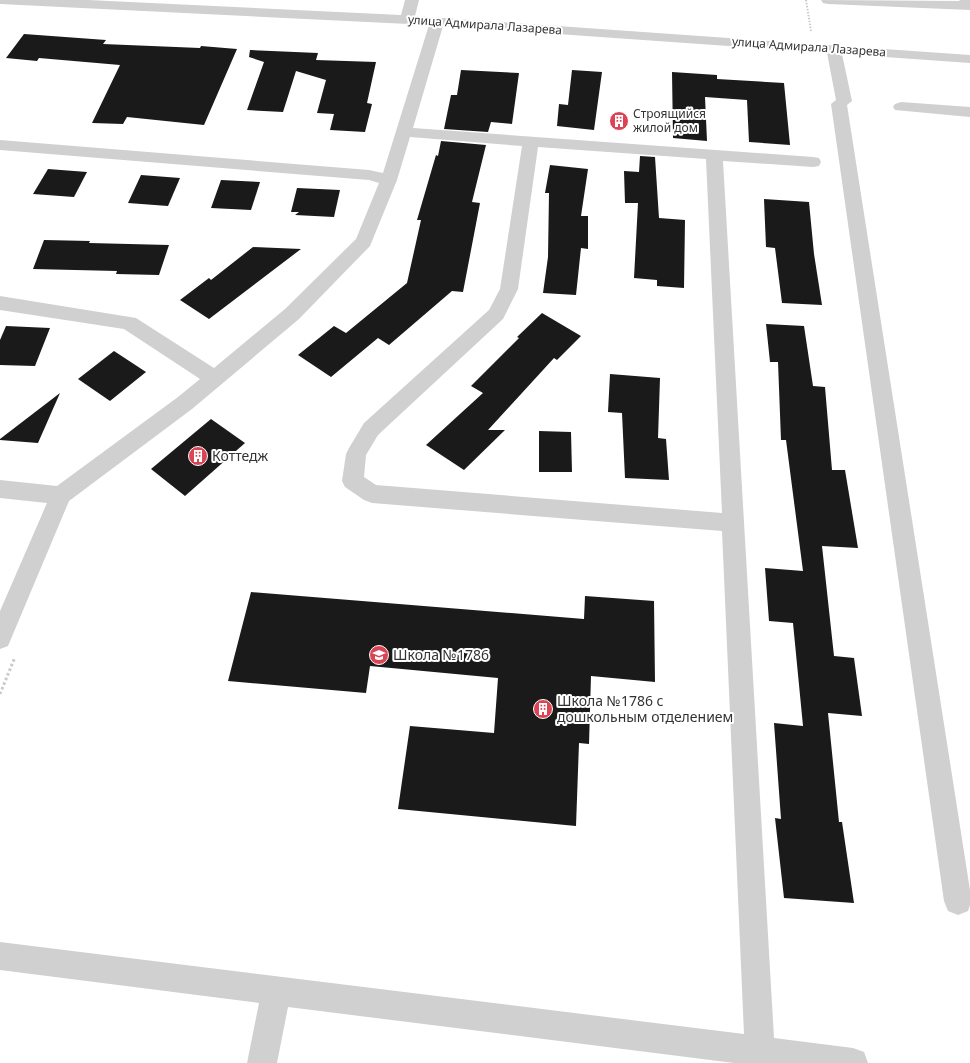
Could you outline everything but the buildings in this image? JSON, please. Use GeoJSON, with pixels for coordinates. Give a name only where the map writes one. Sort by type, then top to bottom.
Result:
{"type":"FeatureCollection","features":[{"type":"Feature","properties":{"kind":"street","name":"улица Адмирала Лазарева"},"geometry":{"type":"LineString","coordinates":[[0,0],[407,19],[970,59]]}},
{"type":"Feature","properties":{"kind":"street"},"geometry":{"type":"LineString","coordinates":[[407,19],[412,0]]}},
{"type":"Feature","properties":{"kind":"street"},"geometry":{"type":"LineString","coordinates":[[828,0],[969,6],[966,0]]}},
{"type":"Feature","properties":{"kind":"street"},"geometry":{"type":"LineString","coordinates":[[0,638],[61,495],[185,403],[292,314],[364,242],[389,180],[437,21]]}},
{"type":"Feature","properties":{"kind":"street"},"geometry":{"type":"LineString","coordinates":[[834,49],[958,901]]}},
{"type":"Feature","properties":{"kind":"street"},"geometry":{"type":"LineString","coordinates":[[901,107],[970,112]]}},
{"type":"Feature","properties":{"kind":"street"},"geometry":{"type":"LineString","coordinates":[[404,132],[813,162]]}},
{"type":"Feature","properties":{"kind":"street"},"geometry":{"type":"LineString","coordinates":[[531,141],[509,289],[496,314],[371,429],[356,454],[353,481],[372,494],[733,523]]}},
{"type":"Feature","properties":{"kind":"street"},"geometry":{"type":"LineString","coordinates":[[0,145],[369,175],[389,180]]}},
{"type":"Feature","properties":{"kind":"street"},"geometry":{"type":"LineString","coordinates":[[714,154],[760,1051]]}},
{"type":"Feature","properties":{"kind":"street"},"geometry":{"type":"LineString","coordinates":[[0,303],[129,323],[214,378]]}},
{"type":"Feature","properties":{"kind":"street"},"geometry":{"type":"LineString","coordinates":[[0,489],[61,495]]}},
{"type":"Feature","properties":{"kind":"street"},"geometry":{"type":"LineString","coordinates":[[0,956],[853,1063]]}},
{"type":"Feature","properties":{"kind":"street"},"geometry":{"type":"LineString","coordinates":[[262,1063],[276,990]]}},
{"type":"Feature","properties":{"kind":"place","name":"Строящийся жилой дом"},"geometry":{"type":"Point","coordinates":[619,121]}},
{"type":"Feature","properties":{"kind":"place","name":"Коттедж"},"geometry":{"type":"Point","coordinates":[198,456]}},
{"type":"Feature","properties":{"kind":"place","name":"Школа №1786"},"geometry":{"type":"Point","coordinates":[379,655]}},
{"type":"Feature","properties":{"kind":"place","name":"Школа №1786 с дошкольным отделением"},"geometry":{"type":"Point","coordinates":[543,709]}}]}
